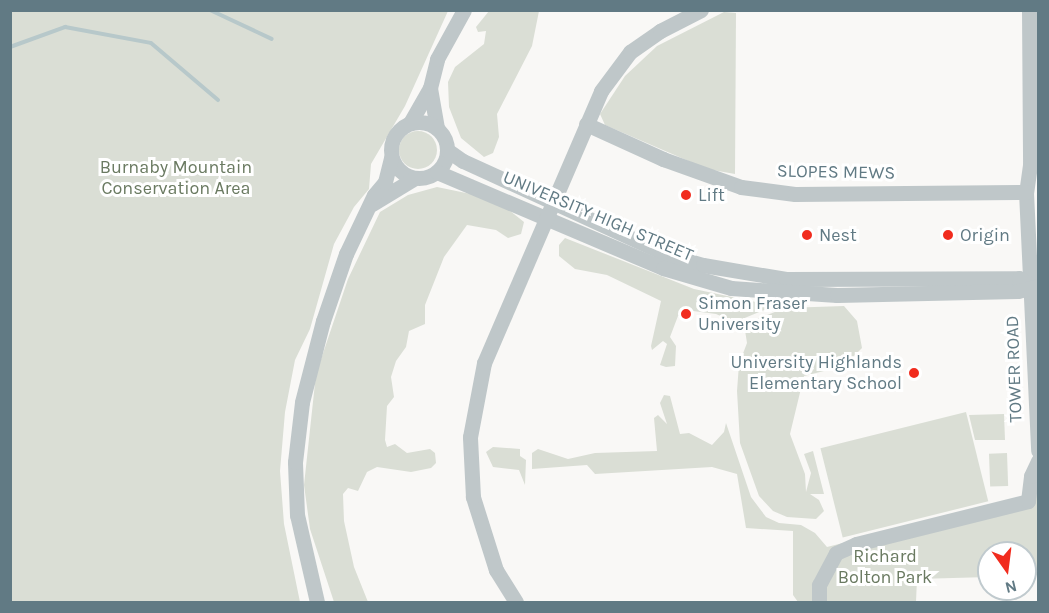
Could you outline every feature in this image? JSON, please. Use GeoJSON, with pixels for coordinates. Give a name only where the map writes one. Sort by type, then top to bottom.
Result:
{"type":"FeatureCollection","features":[{"type":"Feature","properties":{"kind":"street"},"geometry":{"type":"LineString","coordinates":[[317,603],[297,515],[298,422],[323,321],[354,234],[390,171],[396,134],[410,123],[430,88],[437,59],[464,10]]}},
{"type":"Feature","properties":{"kind":"street"},"geometry":{"type":"LineString","coordinates":[[516,603],[496,570],[481,530],[473,497],[470,436],[484,363],[601,91],[630,52],[660,31],[700,10]]}},
{"type":"Feature","properties":{"kind":"street","name":"TOWER ROAD"},"geometry":{"type":"LineString","coordinates":[[1029,10],[1030,165],[1036,282],[1038,451]]}},
{"type":"Feature","properties":{"kind":"street"},"geometry":{"type":"LineString","coordinates":[[372,204],[415,178],[437,171],[447,150],[437,128],[430,88]]}},
{"type":"Feature","properties":{"kind":"street"},"geometry":{"type":"LineString","coordinates":[[410,123],[429,123],[437,128]]}},
{"type":"Feature","properties":{"kind":"street","name":"SLOPES MEWS"},"geometry":{"type":"LineString","coordinates":[[586,124],[663,159],[741,187],[795,194],[1032,190]]}},
{"type":"Feature","properties":{"kind":"street","name":"UNIVERSITY HIGH STREET"},"geometry":{"type":"LineString","coordinates":[[447,150],[663,268],[730,288],[837,295],[1018,291],[1036,282]]}},
{"type":"Feature","properties":{"kind":"street"},"geometry":{"type":"LineString","coordinates":[[391,158],[400,171],[415,178]]}},
{"type":"Feature","properties":{"kind":"street","name":"UNIVERSITY HIGH STREET"},"geometry":{"type":"LineString","coordinates":[[437,171],[552,209]]}},
{"type":"Feature","properties":{"kind":"street"},"geometry":{"type":"LineString","coordinates":[[819,603],[819,585],[836,553],[856,544],[1028,501],[1031,476],[1038,461]]}},
{"type":"Feature","properties":{"kind":"green space","name":"Burnaby Mountain Conservation Area"},"geometry":{"type":"Polygon","coordinates":[[[10,11],[448,11],[405,106],[371,164],[369,189],[354,207],[334,244],[310,329],[295,360],[285,412],[280,471],[284,524],[300,602],[11,602],[10,11]]]}},
{"type":"Feature","properties":{"kind":"green space"},"geometry":{"type":"Polygon","coordinates":[[[489,11],[539,11],[532,46],[497,114],[499,137],[493,153],[484,157],[461,138],[449,107],[448,82],[455,67],[484,44],[486,31],[478,32],[476,27],[489,11]]]}},
{"type":"Feature","properties":{"kind":"green space"},"geometry":{"type":"Polygon","coordinates":[[[724,12],[736,13],[735,174],[707,169],[605,125],[600,114],[625,76],[657,46],[724,12]]]}},
{"type":"Feature","properties":{"kind":"green space"},"geometry":{"type":"Polygon","coordinates":[[[418,131],[432,136],[437,150],[432,164],[418,169],[404,164],[399,150],[404,136],[418,131]]]}},
{"type":"Feature","properties":{"kind":"green space"},"geometry":{"type":"Polygon","coordinates":[[[437,187],[495,199],[524,222],[521,234],[508,238],[496,230],[467,225],[444,257],[425,305],[425,324],[409,331],[406,347],[396,361],[391,377],[394,397],[387,406],[385,440],[387,447],[395,444],[407,453],[430,449],[435,453],[436,463],[431,468],[411,472],[377,467],[367,472],[358,491],[348,488],[343,494],[344,521],[354,567],[368,602],[334,602],[310,529],[304,485],[316,374],[348,279],[380,212],[408,195],[437,187]]]}},
{"type":"Feature","properties":{"kind":"green space"},"geometry":{"type":"Polygon","coordinates":[[[565,238],[694,289],[770,305],[769,308],[735,322],[716,314],[693,311],[678,316],[670,337],[676,346],[675,366],[660,365],[667,344],[663,341],[652,350],[651,346],[661,301],[607,275],[575,269],[559,256],[559,245],[565,238]]]}},
{"type":"Feature","properties":{"kind":"green space"},"geometry":{"type":"Polygon","coordinates":[[[844,306],[857,321],[862,348],[844,366],[804,376],[790,434],[805,474],[806,492],[811,473],[804,454],[813,451],[824,494],[810,494],[819,500],[824,511],[816,519],[787,517],[773,511],[759,496],[740,443],[737,391],[739,364],[747,343],[744,324],[785,308],[844,306]]]}},
{"type":"Feature","properties":{"kind":"green space","name":"Richard Bolton Park"},"geometry":{"type":"Polygon","coordinates":[[[664,395],[670,396],[680,434],[689,433],[712,445],[724,432],[726,423],[751,497],[766,517],[779,523],[801,525],[815,533],[827,547],[1038,494],[1038,575],[1037,541],[977,541],[977,577],[917,579],[916,602],[798,602],[793,595],[793,531],[746,528],[737,474],[712,467],[595,474],[587,465],[532,469],[532,453],[538,449],[568,459],[595,453],[657,451],[654,418],[658,415],[667,424],[660,403],[664,395]]]}},
{"type":"Feature","properties":{"kind":"green space"},"geometry":{"type":"Polygon","coordinates":[[[966,412],[988,501],[843,538],[820,448],[966,412]]]}},
{"type":"Feature","properties":{"kind":"green space"},"geometry":{"type":"Polygon","coordinates":[[[1004,414],[1005,440],[975,440],[969,415],[1004,414]]]}},
{"type":"Feature","properties":{"kind":"green space"},"geometry":{"type":"Polygon","coordinates":[[[493,447],[520,449],[520,456],[526,460],[525,485],[519,470],[493,467],[486,452],[493,447]]]}},
{"type":"Feature","properties":{"kind":"green space"},"geometry":{"type":"Polygon","coordinates":[[[1007,453],[1008,486],[990,487],[989,454],[1007,453]]]}},
{"type":"Feature","properties":{"kind":"waterway"},"geometry":{"type":"LineString","coordinates":[[210,10],[272,39]]}},
{"type":"Feature","properties":{"kind":"waterway"},"geometry":{"type":"LineString","coordinates":[[10,47],[65,27],[151,43],[218,100]]}},
{"type":"Feature","properties":{"kind":"place","name":"Lift"},"geometry":{"type":"Point","coordinates":[686,195]}},
{"type":"Feature","properties":{"kind":"place","name":"Nest"},"geometry":{"type":"Point","coordinates":[807,235]}},
{"type":"Feature","properties":{"kind":"place","name":"Origin"},"geometry":{"type":"Point","coordinates":[948,235]}},
{"type":"Feature","properties":{"kind":"place","name":"Simon Fraser University"},"geometry":{"type":"Point","coordinates":[686,314]}},
{"type":"Feature","properties":{"kind":"place","name":"University Highlands Elementary School"},"geometry":{"type":"Point","coordinates":[914,373]}}]}
